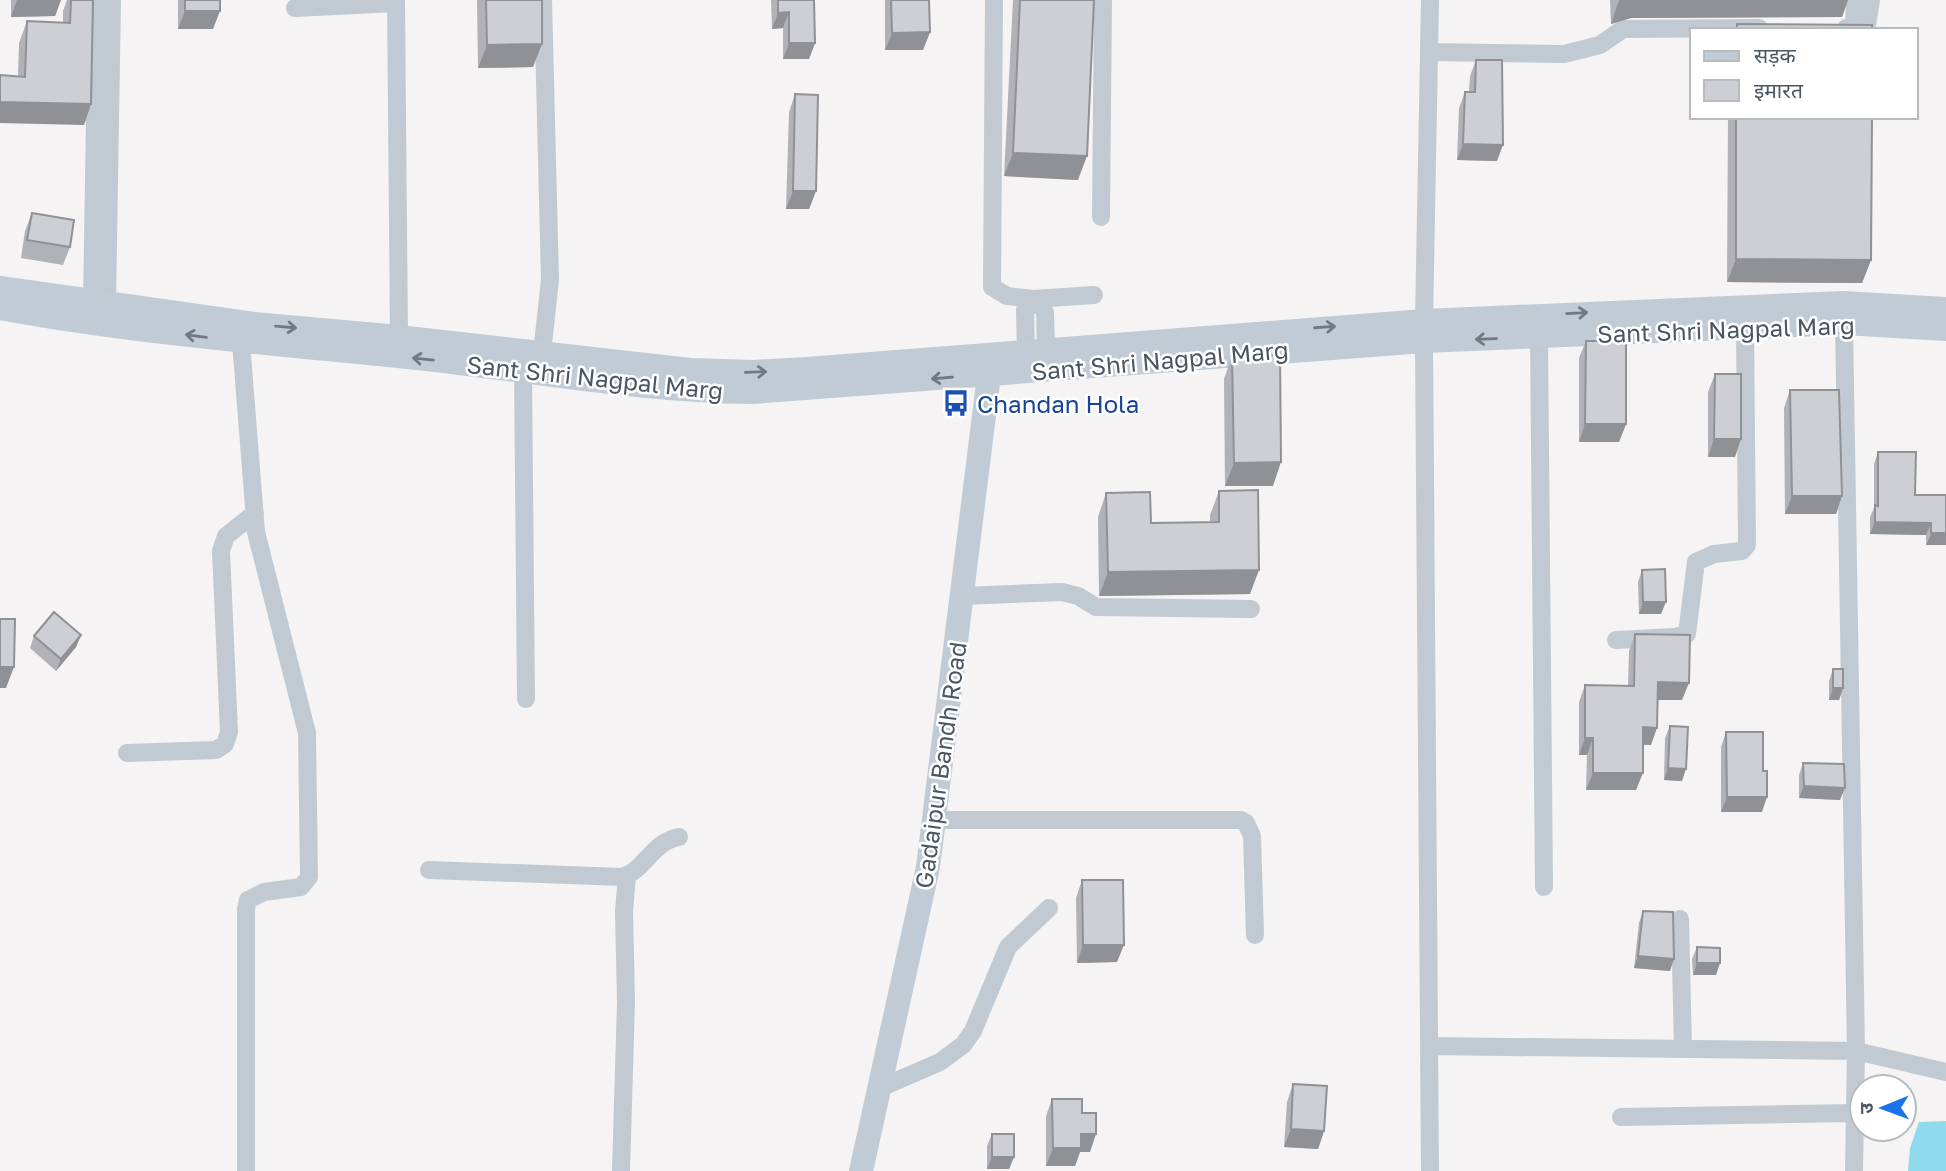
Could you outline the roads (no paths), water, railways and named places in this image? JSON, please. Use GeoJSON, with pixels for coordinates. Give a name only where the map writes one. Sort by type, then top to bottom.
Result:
{"type":"FeatureCollection","features":[{"type":"Feature","properties":{"kind":"main road","name":"Sant Shri Nagpal Marg"},"geometry":{"type":"LineString","coordinates":[[0,288],[254,324],[732,372],[991,365],[1036,351],[1424,331],[1539,337],[1844,323],[1946,329]]}},
{"type":"Feature","properties":{"kind":"main road","name":"Sant Shri Nagpal Marg"},"geometry":{"type":"LineString","coordinates":[[0,308],[241,342],[523,370],[690,390],[753,392],[991,365],[1424,331],[1843,303],[1946,309]]}},
{"type":"Feature","properties":{"kind":"main road","name":"Gadaipur Bandh Road"},"geometry":{"type":"LineString","coordinates":[[861,1171],[928,867],[991,365]]}},
{"type":"Feature","properties":{"kind":"street"},"geometry":{"type":"LineString","coordinates":[[97,0],[99,303]]}},
{"type":"Feature","properties":{"kind":"street"},"geometry":{"type":"LineString","coordinates":[[99,303],[112,0]]}},
{"type":"Feature","properties":{"kind":"street"},"geometry":{"type":"LineString","coordinates":[[542,353],[550,280],[543,0]]}},
{"type":"Feature","properties":{"kind":"street"},"geometry":{"type":"LineString","coordinates":[[995,0],[992,287],[1007,296],[1032,302],[1094,295]]}},
{"type":"Feature","properties":{"kind":"street"},"geometry":{"type":"LineString","coordinates":[[1101,217],[1102,0]]}},
{"type":"Feature","properties":{"kind":"street"},"geometry":{"type":"LineString","coordinates":[[1430,0],[1424,331],[1430,1171]]}},
{"type":"Feature","properties":{"kind":"street"},"geometry":{"type":"LineString","coordinates":[[1854,28],[1855,0]]}},
{"type":"Feature","properties":{"kind":"street"},"geometry":{"type":"LineString","coordinates":[[1826,28],[1865,27],[1869,22],[1871,0]]}},
{"type":"Feature","properties":{"kind":"street"},"geometry":{"type":"LineString","coordinates":[[295,8],[396,1],[399,337]]}},
{"type":"Feature","properties":{"kind":"street"},"geometry":{"type":"LineString","coordinates":[[1429,52],[1564,54],[1600,45],[1623,29],[1690,29]]}},
{"type":"Feature","properties":{"kind":"street"},"geometry":{"type":"LineString","coordinates":[[1032,302],[1025,310],[1036,351]]}},
{"type":"Feature","properties":{"kind":"street"},"geometry":{"type":"LineString","coordinates":[[1844,323],[1855,1073]]}},
{"type":"Feature","properties":{"kind":"street"},"geometry":{"type":"LineString","coordinates":[[1616,640],[1687,634],[1696,562],[1714,554],[1742,551],[1747,545],[1745,326]]}},
{"type":"Feature","properties":{"kind":"street"},"geometry":{"type":"LineString","coordinates":[[1539,337],[1544,887]]}},
{"type":"Feature","properties":{"kind":"street"},"geometry":{"type":"LineString","coordinates":[[241,342],[256,533],[307,733],[309,877],[301,887],[256,895],[248,900],[246,909],[246,1171]]}},
{"type":"Feature","properties":{"kind":"street"},"geometry":{"type":"LineString","coordinates":[[523,370],[526,699]]}},
{"type":"Feature","properties":{"kind":"street"},"geometry":{"type":"LineString","coordinates":[[127,752],[216,750],[225,744],[229,732],[220,551],[226,536],[255,513]]}},
{"type":"Feature","properties":{"kind":"street"},"geometry":{"type":"LineString","coordinates":[[963,596],[1062,592],[1078,596],[1096,607],[1251,609]]}},
{"type":"Feature","properties":{"kind":"street"},"geometry":{"type":"LineString","coordinates":[[934,820],[1241,820],[1246,823],[1252,836],[1255,935]]}},
{"type":"Feature","properties":{"kind":"street"},"geometry":{"type":"LineString","coordinates":[[621,1171],[626,1002],[624,911],[627,876],[655,848],[679,837]]}},
{"type":"Feature","properties":{"kind":"street"},"geometry":{"type":"LineString","coordinates":[[429,870],[627,876]]}},
{"type":"Feature","properties":{"kind":"street"},"geometry":{"type":"LineString","coordinates":[[880,1088],[940,1062],[963,1045],[973,1031],[1008,947],[1049,908]]}},
{"type":"Feature","properties":{"kind":"street"},"geometry":{"type":"LineString","coordinates":[[1680,919],[1683,1049]]}},
{"type":"Feature","properties":{"kind":"street"},"geometry":{"type":"LineString","coordinates":[[1429,1046],[1856,1051],[1946,1072]]}},
{"type":"Feature","properties":{"kind":"street"},"geometry":{"type":"LineString","coordinates":[[1621,1117],[1848,1114]]}},
{"type":"Feature","properties":{"kind":"street"},"geometry":{"type":"LineString","coordinates":[[1854,1143],[1854,1171]]}},
{"type":"Feature","properties":{"kind":"water"},"geometry":{"type":"Polygon","coordinates":[[[1946,1121],[1946,1171],[1908,1171],[1912,1143],[1918,1143],[1919,1122],[1946,1121]]]}},
{"type":"Feature","properties":{"kind":"place","name":"Chandan Hola"},"geometry":{"type":"Point","coordinates":[956,403]}}]}
